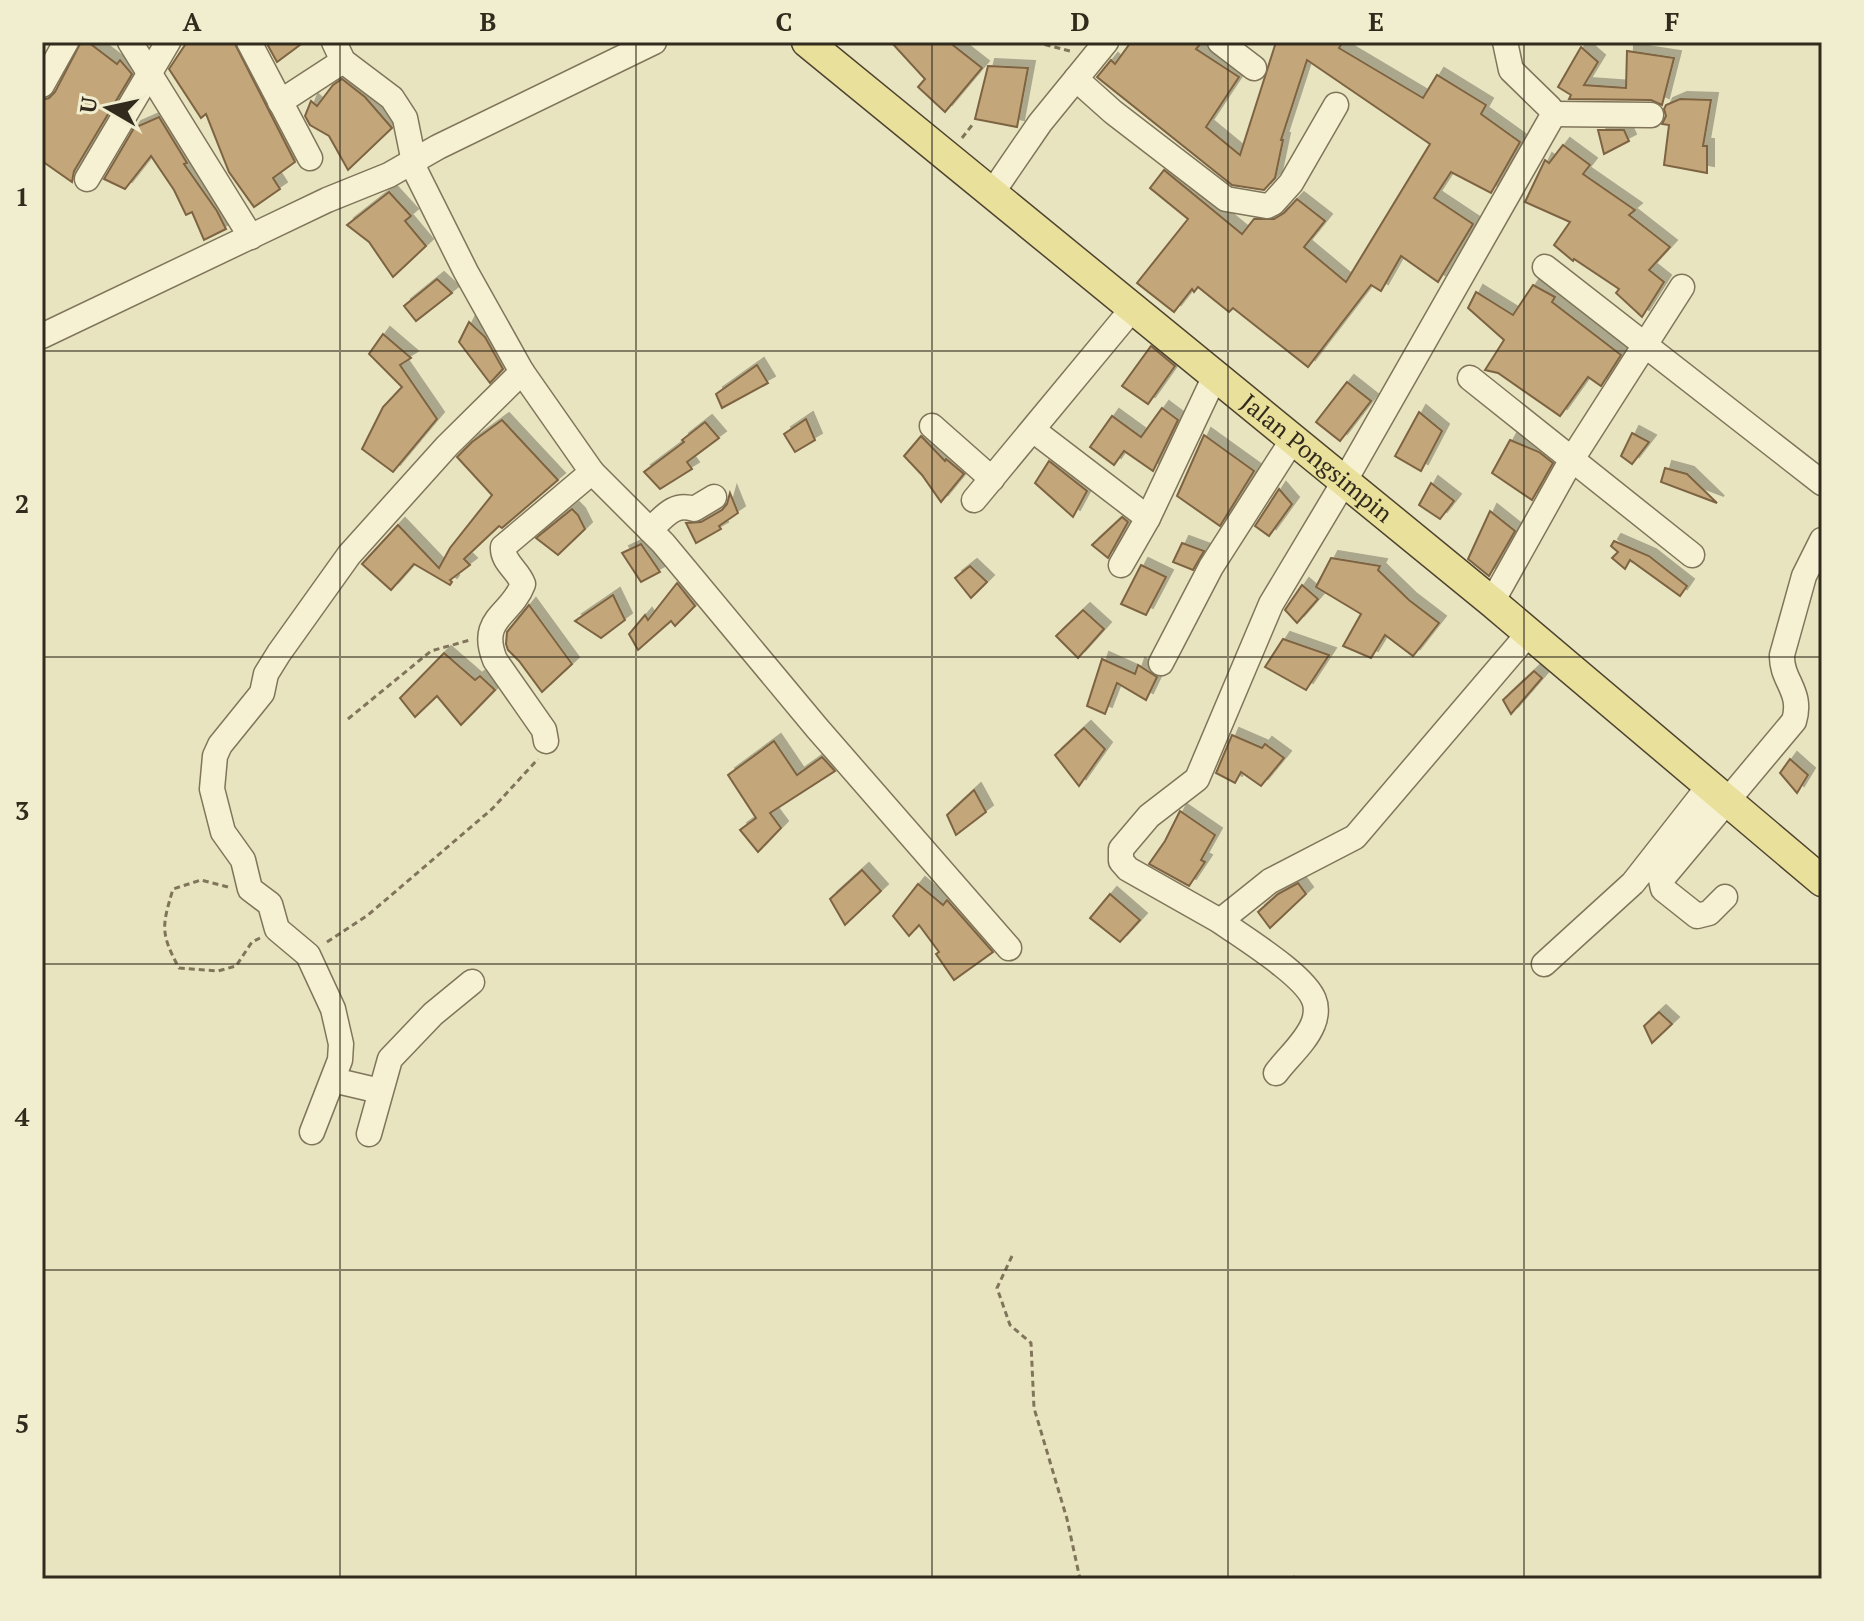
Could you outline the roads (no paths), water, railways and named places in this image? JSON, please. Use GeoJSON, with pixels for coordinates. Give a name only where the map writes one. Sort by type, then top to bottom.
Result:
{"type":"FeatureCollection","features":[{"type":"Feature","properties":{"kind":"main road","name":"Jalan Pongsimpin"},"geometry":{"type":"LineString","coordinates":[[807,42],[1492,602],[1822,881]]}},
{"type":"Feature","properties":{"kind":"street"},"geometry":{"type":"LineString","coordinates":[[130,42],[251,237]]}},
{"type":"Feature","properties":{"kind":"street"},"geometry":{"type":"LineString","coordinates":[[87,179],[168,42]]}},
{"type":"Feature","properties":{"kind":"street"},"geometry":{"type":"LineString","coordinates":[[249,42],[310,158]]}},
{"type":"Feature","properties":{"kind":"street"},"geometry":{"type":"LineString","coordinates":[[42,336],[413,163],[438,147],[654,42]]}},
{"type":"Feature","properties":{"kind":"street"},"geometry":{"type":"LineString","coordinates":[[1220,42],[1254,68]]}},
{"type":"Feature","properties":{"kind":"street"},"geometry":{"type":"LineString","coordinates":[[1505,42],[1511,70],[1553,114]]}},
{"type":"Feature","properties":{"kind":"street"},"geometry":{"type":"LineString","coordinates":[[42,85],[56,47]]}},
{"type":"Feature","properties":{"kind":"street"},"geometry":{"type":"LineString","coordinates":[[992,193],[1040,123],[1100,50]]}},
{"type":"Feature","properties":{"kind":"street"},"geometry":{"type":"LineString","coordinates":[[280,102],[339,52],[392,98],[405,118],[413,163],[466,272],[522,372],[592,472],[650,530],[1009,948]]}},
{"type":"Feature","properties":{"kind":"street"},"geometry":{"type":"LineString","coordinates":[[1076,79],[1113,112],[1226,199],[1267,206],[1291,183],[1336,105]]}},
{"type":"Feature","properties":{"kind":"street"},"geometry":{"type":"LineString","coordinates":[[1553,114],[1651,115]]}},
{"type":"Feature","properties":{"kind":"street"},"geometry":{"type":"LineString","coordinates":[[1276,1073],[1312,1027],[1316,1013],[1314,999],[1304,986],[1267,954],[1220,921],[1128,869],[1121,861],[1121,849],[1149,816],[1197,779],[1267,611],[1553,114]]}},
{"type":"Feature","properties":{"kind":"street"},"geometry":{"type":"LineString","coordinates":[[1545,267],[1822,483]]}},
{"type":"Feature","properties":{"kind":"street"},"geometry":{"type":"LineString","coordinates":[[1492,602],[1572,459],[1682,287]]}},
{"type":"Feature","properties":{"kind":"street"},"geometry":{"type":"LineString","coordinates":[[974,500],[1133,308]]}},
{"type":"Feature","properties":{"kind":"street"},"geometry":{"type":"LineString","coordinates":[[312,1132],[340,1060],[333,1009],[308,955],[277,929],[270,904],[250,889],[243,860],[223,832],[211,777],[220,745],[262,693],[266,674],[279,653],[349,555],[447,446],[522,372]]}},
{"type":"Feature","properties":{"kind":"street"},"geometry":{"type":"LineString","coordinates":[[1121,565],[1148,518],[1215,376]]}},
{"type":"Feature","properties":{"kind":"street"},"geometry":{"type":"LineString","coordinates":[[1470,378],[1692,555]]}},
{"type":"Feature","properties":{"kind":"street"},"geometry":{"type":"LineString","coordinates":[[932,426],[992,479]]}},
{"type":"Feature","properties":{"kind":"street"},"geometry":{"type":"LineString","coordinates":[[1033,430],[1148,518]]}},
{"type":"Feature","properties":{"kind":"street"},"geometry":{"type":"LineString","coordinates":[[1161,663],[1211,567],[1293,439]]}},
{"type":"Feature","properties":{"kind":"street"},"geometry":{"type":"LineString","coordinates":[[546,741],[544,730],[495,660],[490,637],[496,618],[523,584],[504,557],[503,547],[592,472]]}},
{"type":"Feature","properties":{"kind":"street"},"geometry":{"type":"LineString","coordinates":[[650,530],[675,507],[694,509],[714,497]]}},
{"type":"Feature","properties":{"kind":"street"},"geometry":{"type":"LineString","coordinates":[[1544,964],[1633,883],[1795,718],[1798,702],[1782,665],[1782,655],[1804,576],[1822,540]]}},
{"type":"Feature","properties":{"kind":"street"},"geometry":{"type":"LineString","coordinates":[[1220,921],[1270,881],[1355,837],[1529,633]]}},
{"type":"Feature","properties":{"kind":"street"},"geometry":{"type":"LineString","coordinates":[[1718,794],[1661,882],[1663,889],[1699,916],[1709,913],[1725,897]]}},
{"type":"Feature","properties":{"kind":"street"},"geometry":{"type":"LineString","coordinates":[[369,1134],[390,1059],[433,1014],[472,982]]}},
{"type":"Feature","properties":{"kind":"street"},"geometry":{"type":"LineString","coordinates":[[333,1080],[380,1091]]}}]}
